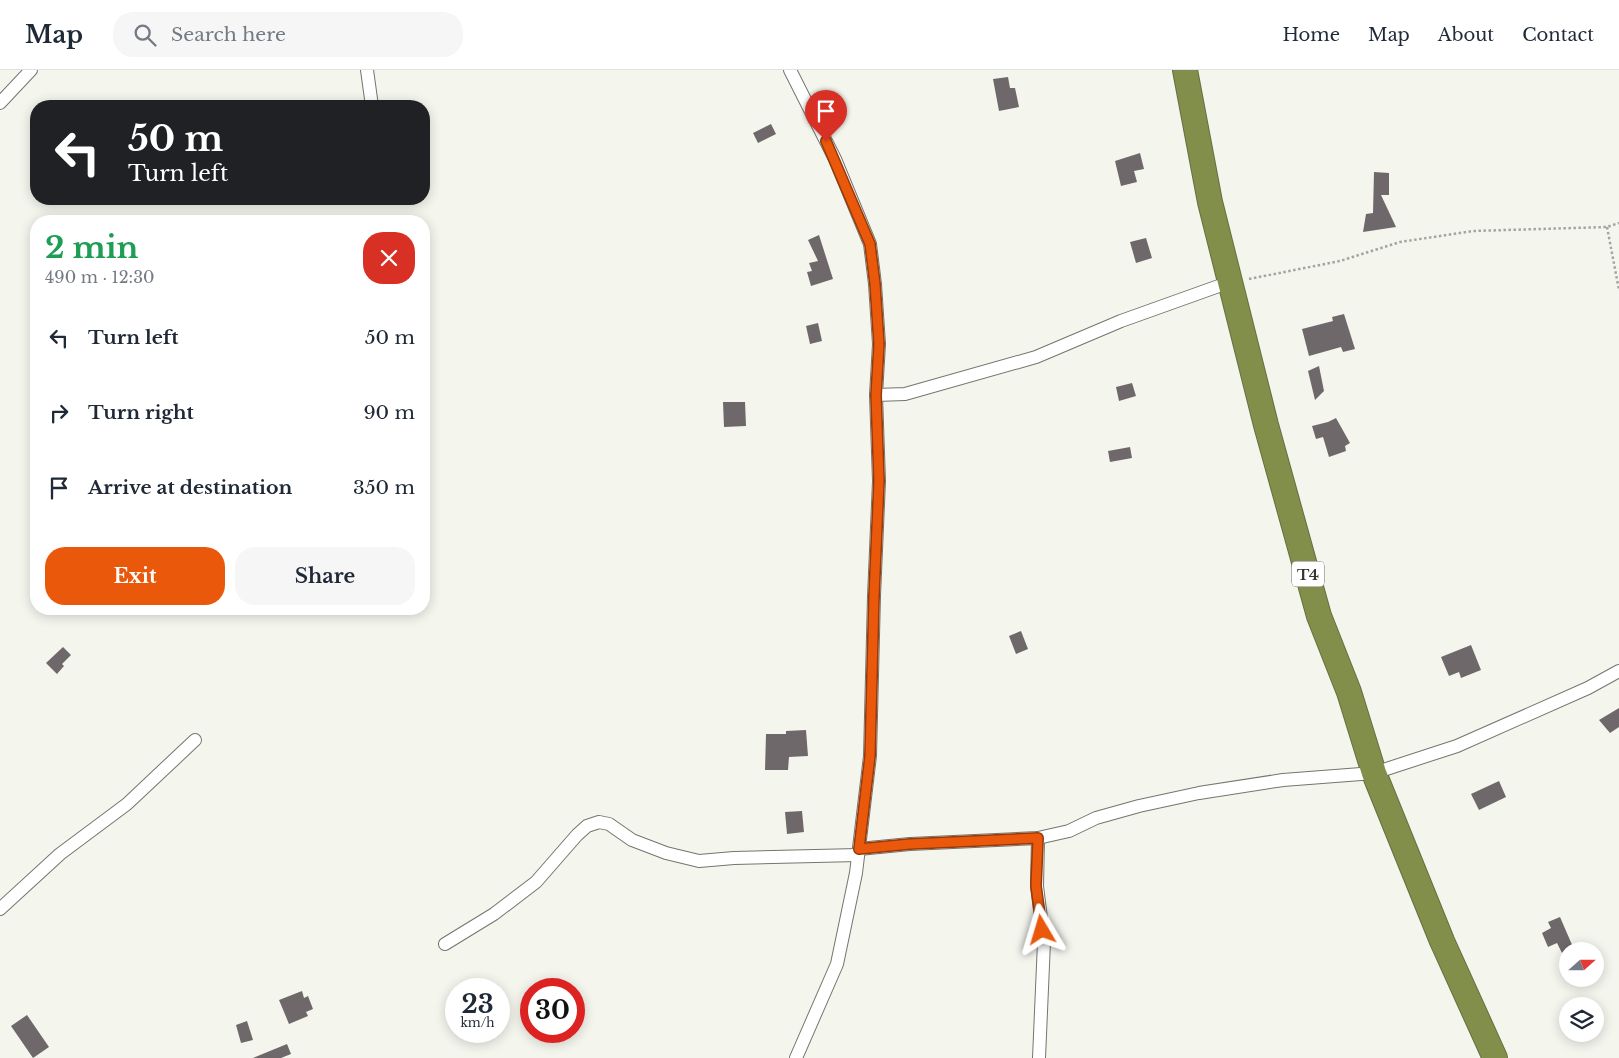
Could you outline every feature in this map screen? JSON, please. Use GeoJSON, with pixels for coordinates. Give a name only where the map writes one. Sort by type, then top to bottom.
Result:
{"type":"FeatureCollection","features":[{"type":"Feature","properties":{"kind":"highway","name":"T4"},"geometry":{"type":"LineString","coordinates":[[1185,70],[1210,202],[1266,425],[1319,616],[1349,692],[1374,773],[1442,941],[1495,1058]]}},
{"type":"Feature","properties":{"kind":"street"},"geometry":{"type":"LineString","coordinates":[[0,103],[31,70]]}},
{"type":"Feature","properties":{"kind":"street"},"geometry":{"type":"LineString","coordinates":[[366,70],[371,100]]}},
{"type":"Feature","properties":{"kind":"street"},"geometry":{"type":"LineString","coordinates":[[790,70],[835,159],[870,244],[879,344],[876,395],[879,481],[870,756],[856,873],[837,964],[796,1058]]}},
{"type":"Feature","properties":{"kind":"street"},"geometry":{"type":"LineString","coordinates":[[876,395],[904,394],[1036,356],[1121,321],[1230,282]]}},
{"type":"Feature","properties":{"kind":"street"},"geometry":{"type":"LineString","coordinates":[[445,944],[494,914],[536,882],[577,835],[587,826],[599,822],[609,824],[632,840],[666,853],[699,861],[858,852],[910,844],[1038,838],[1068,831],[1096,818],[1139,806],[1199,793],[1283,780],[1374,773],[1457,746],[1588,688],[1619,671]]}},
{"type":"Feature","properties":{"kind":"street"},"geometry":{"type":"LineString","coordinates":[[0,909],[60,854],[127,804],[195,740]]}},
{"type":"Feature","properties":{"kind":"street"},"geometry":{"type":"LineString","coordinates":[[1038,838],[1036,886],[1044,942],[1039,1058]]}},
{"type":"Feature","properties":{"kind":"path"},"geometry":{"type":"LineString","coordinates":[[1230,282],[1340,261],[1400,242],[1473,231],[1607,227],[1619,223]]}},
{"type":"Feature","properties":{"kind":"path"},"geometry":{"type":"LineString","coordinates":[[1607,227],[1619,290]]}},
{"type":"Feature","properties":{"kind":"building"},"geometry":{"type":"Polygon","coordinates":[[[1008,77],[1010,88],[1015,88],[1019,107],[999,111],[993,79],[1008,77]]]}},
{"type":"Feature","properties":{"kind":"building"},"geometry":{"type":"Polygon","coordinates":[[[771,124],[776,134],[758,143],[753,133],[771,124]]]}},
{"type":"Feature","properties":{"kind":"building"},"geometry":{"type":"Polygon","coordinates":[[[1140,153],[1144,169],[1134,171],[1137,182],[1121,186],[1115,161],[1140,153]]]}},
{"type":"Feature","properties":{"kind":"building"},"geometry":{"type":"Polygon","coordinates":[[[1374,172],[1389,173],[1389,195],[1381,195],[1396,227],[1363,232],[1366,214],[1373,213],[1374,172]]]}},
{"type":"Feature","properties":{"kind":"building"},"geometry":{"type":"Polygon","coordinates":[[[819,235],[833,279],[811,286],[807,272],[812,271],[809,263],[818,261],[808,240],[819,235]]]}},
{"type":"Feature","properties":{"kind":"building"},"geometry":{"type":"Polygon","coordinates":[[[1146,238],[1152,258],[1136,263],[1130,242],[1146,238]]]}},
{"type":"Feature","properties":{"kind":"building"},"geometry":{"type":"Polygon","coordinates":[[[1344,314],[1355,349],[1343,352],[1341,347],[1309,356],[1302,329],[1333,321],[1332,317],[1344,314]]]}},
{"type":"Feature","properties":{"kind":"building"},"geometry":{"type":"Polygon","coordinates":[[[818,323],[822,341],[810,344],[806,326],[818,323]]]}},
{"type":"Feature","properties":{"kind":"building"},"geometry":{"type":"Polygon","coordinates":[[[1319,366],[1324,391],[1315,400],[1308,371],[1319,366]]]}},
{"type":"Feature","properties":{"kind":"building"},"geometry":{"type":"Polygon","coordinates":[[[1132,383],[1136,396],[1119,401],[1116,387],[1132,383]]]}},
{"type":"Feature","properties":{"kind":"building"},"geometry":{"type":"Polygon","coordinates":[[[723,402],[745,402],[746,426],[724,427],[723,402]]]}},
{"type":"Feature","properties":{"kind":"building"},"geometry":{"type":"Polygon","coordinates":[[[1336,418],[1350,443],[1345,446],[1346,451],[1329,457],[1323,437],[1316,439],[1312,426],[1336,418]]]}},
{"type":"Feature","properties":{"kind":"building"},"geometry":{"type":"Polygon","coordinates":[[[1130,447],[1132,458],[1110,462],[1108,451],[1130,447]]]}},
{"type":"Feature","properties":{"kind":"building"},"geometry":{"type":"Polygon","coordinates":[[[1021,631],[1028,649],[1016,654],[1009,636],[1021,631]]]}},
{"type":"Feature","properties":{"kind":"building"},"geometry":{"type":"Polygon","coordinates":[[[1471,645],[1481,670],[1461,678],[1459,672],[1449,676],[1441,657],[1471,645]]]}},
{"type":"Feature","properties":{"kind":"building"},"geometry":{"type":"Polygon","coordinates":[[[63,647],[71,655],[62,664],[64,666],[57,674],[46,663],[63,647]]]}},
{"type":"Feature","properties":{"kind":"building"},"geometry":{"type":"Polygon","coordinates":[[[1619,708],[1619,727],[1610,733],[1599,720],[1619,708]]]}},
{"type":"Feature","properties":{"kind":"building"},"geometry":{"type":"Polygon","coordinates":[[[806,730],[808,756],[789,757],[788,770],[765,770],[766,734],[786,734],[786,731],[806,730]]]}},
{"type":"Feature","properties":{"kind":"building"},"geometry":{"type":"Polygon","coordinates":[[[1499,781],[1506,797],[1479,810],[1471,794],[1499,781]]]}},
{"type":"Feature","properties":{"kind":"building"},"geometry":{"type":"Polygon","coordinates":[[[802,811],[804,832],[787,834],[785,812],[802,811]]]}},
{"type":"Feature","properties":{"kind":"building"},"geometry":{"type":"Polygon","coordinates":[[[1560,917],[1571,942],[1559,942],[1559,947],[1557,943],[1548,947],[1542,933],[1551,928],[1548,922],[1560,917]]]}},
{"type":"Feature","properties":{"kind":"building"},"geometry":{"type":"Polygon","coordinates":[[[302,991],[304,998],[308,996],[313,1009],[306,1012],[308,1016],[289,1024],[279,1000],[302,991]]]}},
{"type":"Feature","properties":{"kind":"building"},"geometry":{"type":"Polygon","coordinates":[[[27,1015],[49,1047],[33,1058],[11,1026],[27,1015]]]}},
{"type":"Feature","properties":{"kind":"building"},"geometry":{"type":"Polygon","coordinates":[[[247,1021],[253,1040],[241,1043],[236,1025],[247,1021]]]}},
{"type":"Feature","properties":{"kind":"building"},"geometry":{"type":"Polygon","coordinates":[[[287,1044],[291,1054],[281,1058],[253,1058],[287,1044]]]}},
{"type":"Feature","properties":{"kind":"route"},"geometry":{"type":"LineString","coordinates":[[826,141],[870,244],[879,344],[876,395],[879,481],[870,756],[859,849],[910,844],[1038,838],[1036,886],[1042,930]]}}]}
